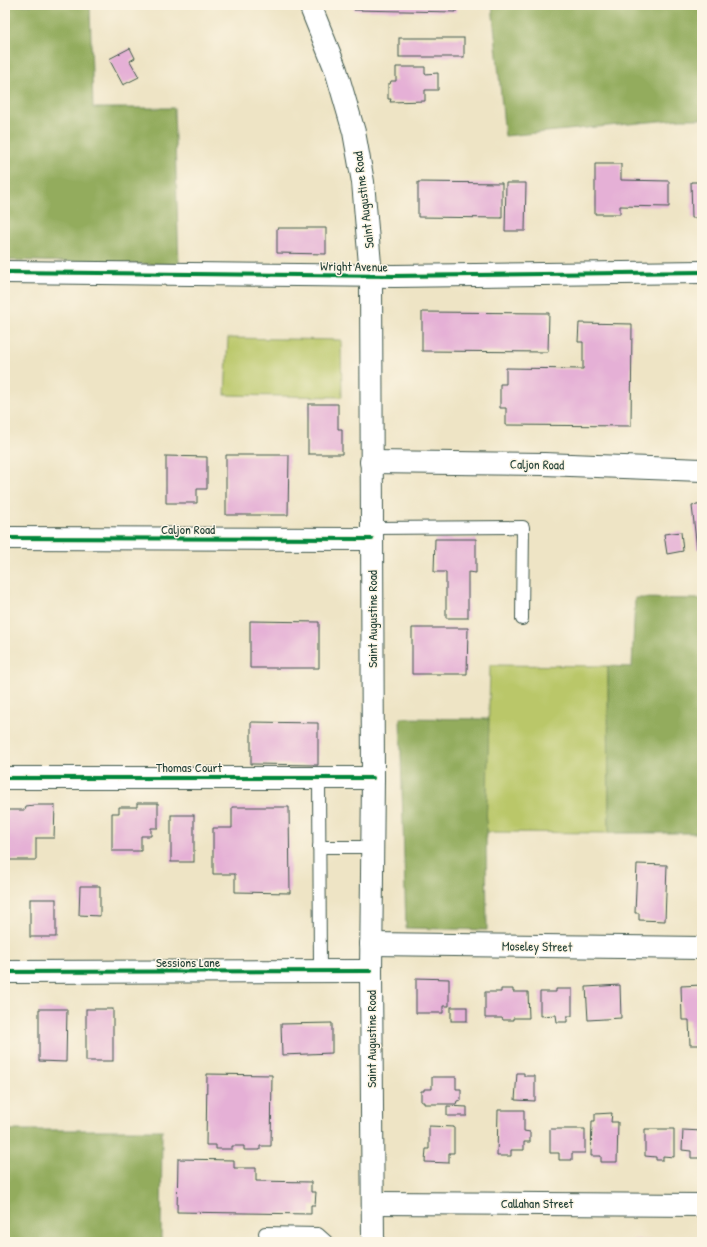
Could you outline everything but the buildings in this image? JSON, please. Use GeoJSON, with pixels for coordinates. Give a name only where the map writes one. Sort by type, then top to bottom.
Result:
{"type":"FeatureCollection","features":[{"type":"Feature","properties":{"kind":"street","name":"Saint Augustine Road"},"geometry":{"type":"LineString","coordinates":[[310,5],[336,70],[354,132],[363,182],[370,276],[373,1242]]}},
{"type":"Feature","properties":{"kind":"street","name":"Wright Avenue"},"geometry":{"type":"LineString","coordinates":[[5,272],[370,276],[702,272]]}},
{"type":"Feature","properties":{"kind":"street","name":"Caljon Road"},"geometry":{"type":"LineString","coordinates":[[371,462],[544,464],[702,470]]}},
{"type":"Feature","properties":{"kind":"street","name":"Caljon Road"},"geometry":{"type":"LineString","coordinates":[[5,538],[372,534]]}},
{"type":"Feature","properties":{"kind":"street","name":"Thomas Court"},"geometry":{"type":"LineString","coordinates":[[5,778],[372,778]]}},
{"type":"Feature","properties":{"kind":"street","name":"Moseley Street"},"geometry":{"type":"LineString","coordinates":[[371,944],[702,948]]}},
{"type":"Feature","properties":{"kind":"street","name":"Sessions Lane"},"geometry":{"type":"LineString","coordinates":[[5,972],[371,971]]}},
{"type":"Feature","properties":{"kind":"street","name":"Callahan Street"},"geometry":{"type":"LineString","coordinates":[[373,1203],[702,1205]]}},
{"type":"Feature","properties":{"kind":"lane"},"geometry":{"type":"LineString","coordinates":[[372,534],[523,527],[522,619]]}},
{"type":"Feature","properties":{"kind":"lane"},"geometry":{"type":"LineString","coordinates":[[319,777],[320,972]]}},
{"type":"Feature","properties":{"kind":"lane"},"geometry":{"type":"LineString","coordinates":[[319,847],[372,847]]}},
{"type":"Feature","properties":{"kind":"lane"},"geometry":{"type":"LineString","coordinates":[[265,1233],[318,1234],[327,1242]]}},
{"type":"Feature","properties":{"kind":"green space"},"geometry":{"type":"Polygon","coordinates":[[[5,5],[90,5],[93,108],[174,108],[179,265],[5,260],[5,5]]]}},
{"type":"Feature","properties":{"kind":"green space"},"geometry":{"type":"Polygon","coordinates":[[[492,5],[702,5],[702,119],[680,119],[505,136],[492,5]]]}},
{"type":"Feature","properties":{"kind":"green space"},"geometry":{"type":"Polygon","coordinates":[[[228,338],[341,340],[342,397],[225,395],[228,338]]]}},
{"type":"Feature","properties":{"kind":"green space"},"geometry":{"type":"Polygon","coordinates":[[[635,598],[702,599],[702,833],[609,833],[608,666],[632,667],[635,598]]]}},
{"type":"Feature","properties":{"kind":"green space"},"geometry":{"type":"Polygon","coordinates":[[[490,665],[608,666],[609,833],[486,832],[490,665]]]}},
{"type":"Feature","properties":{"kind":"green space"},"geometry":{"type":"Polygon","coordinates":[[[400,718],[489,719],[486,832],[487,930],[406,928],[400,718]]]}},
{"type":"Feature","properties":{"kind":"green space"},"geometry":{"type":"Polygon","coordinates":[[[5,1130],[162,1130],[161,1242],[5,1242],[5,1130]]]}},
{"type":"Feature","properties":{"kind":"cycle path"},"geometry":{"type":"LineString","coordinates":[[5,272],[394,276],[702,272]]}},
{"type":"Feature","properties":{"kind":"cycle path"},"geometry":{"type":"LineString","coordinates":[[5,538],[372,539]]}},
{"type":"Feature","properties":{"kind":"cycle path"},"geometry":{"type":"LineString","coordinates":[[5,778],[373,778]]}},
{"type":"Feature","properties":{"kind":"cycle path"},"geometry":{"type":"LineString","coordinates":[[5,972],[371,971]]}}]}
